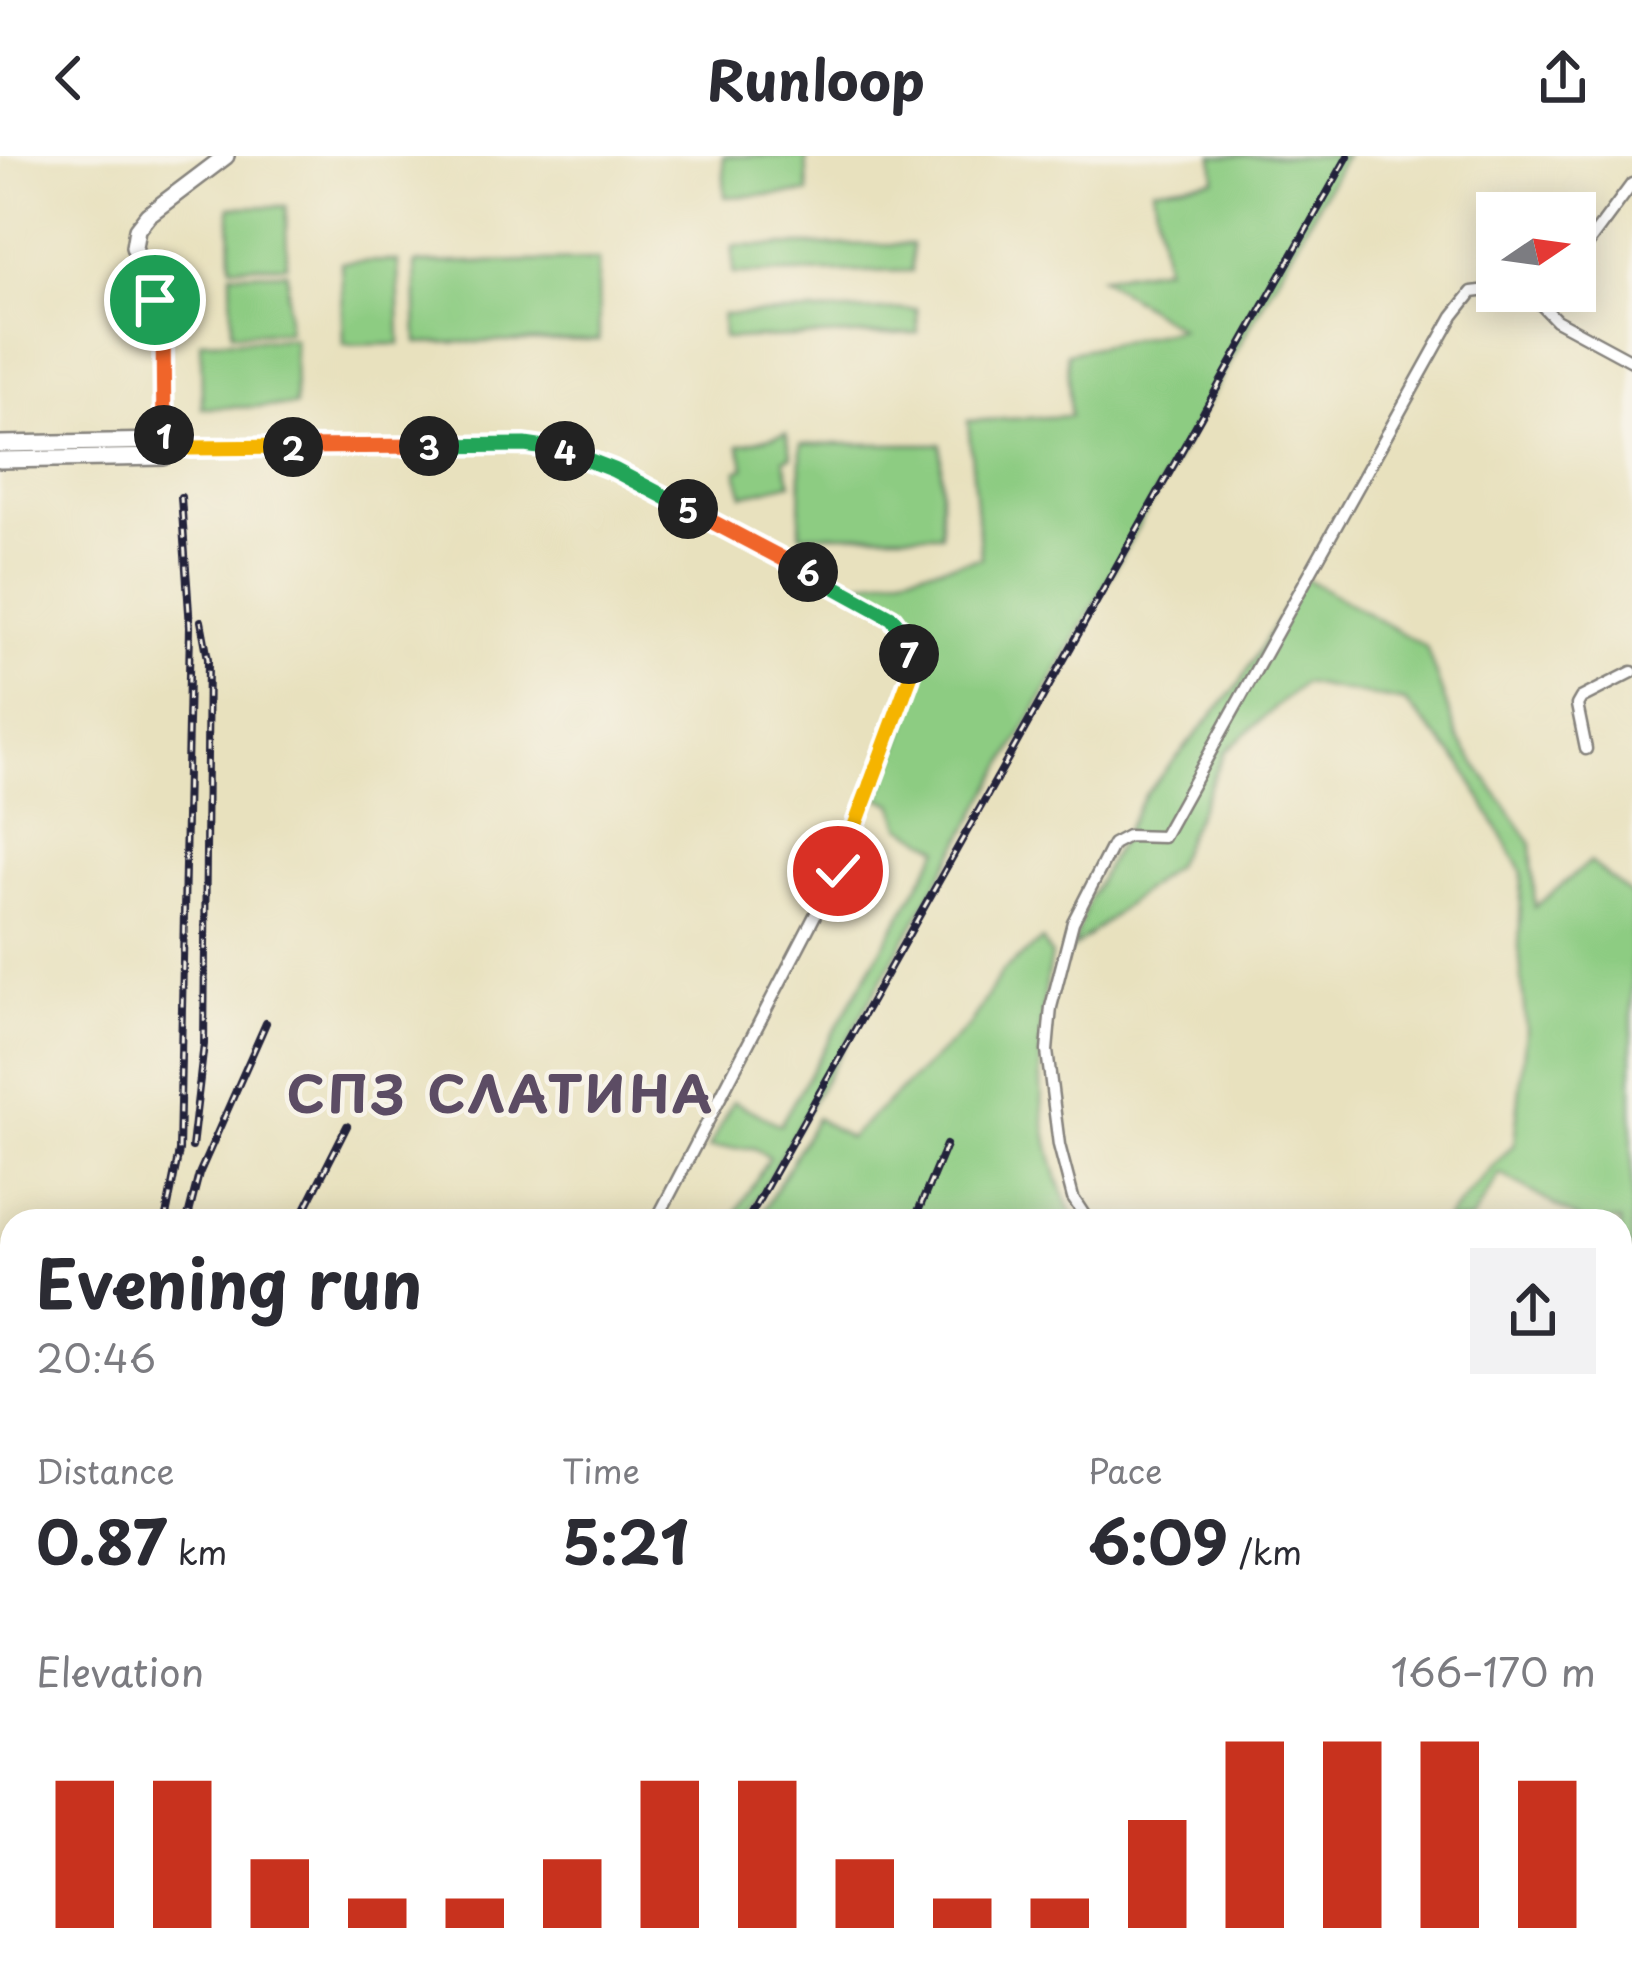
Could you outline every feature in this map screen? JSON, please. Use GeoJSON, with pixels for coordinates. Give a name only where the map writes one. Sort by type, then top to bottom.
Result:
{"type":"FeatureCollection","features":[{"type":"Feature","properties":{"kind":"street"},"geometry":{"type":"LineString","coordinates":[[164,449],[163,329],[134,248],[137,230],[148,215],[226,156]]}},
{"type":"Feature","properties":{"kind":"street"},"geometry":{"type":"LineString","coordinates":[[1596,233],[1632,184]]}},
{"type":"Feature","properties":{"kind":"street"},"geometry":{"type":"LineString","coordinates":[[1080,1209],[1059,1145],[1047,1051],[1051,1007],[1073,922],[1113,844],[1128,836],[1163,837],[1453,316],[1476,292]]}},
{"type":"Feature","properties":{"kind":"street"},"geometry":{"type":"LineString","coordinates":[[1548,312],[1632,361]]}},
{"type":"Feature","properties":{"kind":"street"},"geometry":{"type":"LineString","coordinates":[[0,444],[164,449]]}},
{"type":"Feature","properties":{"kind":"street"},"geometry":{"type":"LineString","coordinates":[[0,460],[190,448],[525,445],[578,454],[892,618],[901,630],[910,677],[838,871],[662,1209]]}},
{"type":"Feature","properties":{"kind":"street"},"geometry":{"type":"LineString","coordinates":[[1586,749],[1577,705],[1581,698],[1632,672]]}},
{"type":"Feature","properties":{"kind":"green space"},"geometry":{"type":"Polygon","coordinates":[[[723,156],[806,156],[808,193],[725,197],[723,156]]]}},
{"type":"Feature","properties":{"kind":"green space"},"geometry":{"type":"Polygon","coordinates":[[[1213,156],[1345,156],[751,1209],[738,1209],[769,1158],[754,1148],[709,1148],[733,1101],[780,1125],[940,848],[901,826],[894,804],[879,798],[911,705],[917,657],[901,614],[853,584],[981,558],[968,421],[1070,416],[1067,353],[1180,329],[1100,277],[1165,267],[1153,188],[1215,179],[1213,156]]]}},
{"type":"Feature","properties":{"kind":"green space"},"geometry":{"type":"Polygon","coordinates":[[[286,206],[287,265],[231,266],[230,207],[286,206]]]}},
{"type":"Feature","properties":{"kind":"green space"},"geometry":{"type":"Polygon","coordinates":[[[912,244],[912,271],[733,274],[733,246],[912,244]]]}},
{"type":"Feature","properties":{"kind":"green space"},"geometry":{"type":"Polygon","coordinates":[[[598,260],[599,340],[417,343],[415,263],[598,260]]]}},
{"type":"Feature","properties":{"kind":"green space"},"geometry":{"type":"Polygon","coordinates":[[[398,261],[400,344],[344,345],[341,262],[398,261]]]}},
{"type":"Feature","properties":{"kind":"green space"},"geometry":{"type":"Polygon","coordinates":[[[287,272],[288,332],[232,333],[231,273],[287,272]]]}},
{"type":"Feature","properties":{"kind":"green space"},"geometry":{"type":"Polygon","coordinates":[[[917,309],[918,333],[723,339],[722,315],[917,309]]]}},
{"type":"Feature","properties":{"kind":"green space"},"geometry":{"type":"Polygon","coordinates":[[[294,339],[295,406],[202,408],[201,341],[294,339]]]}},
{"type":"Feature","properties":{"kind":"green space"},"geometry":{"type":"Polygon","coordinates":[[[786,433],[792,456],[784,459],[791,483],[743,495],[737,471],[745,468],[739,445],[786,433]]]}},
{"type":"Feature","properties":{"kind":"green space"},"geometry":{"type":"Polygon","coordinates":[[[801,444],[941,444],[941,534],[800,534],[801,444]]]}},
{"type":"Feature","properties":{"kind":"green space"},"geometry":{"type":"Polygon","coordinates":[[[1303,577],[1426,647],[1458,738],[1531,842],[1535,907],[1590,862],[1632,896],[1632,1209],[1561,1209],[1500,1174],[1478,1209],[1455,1209],[1514,1144],[1526,1031],[1519,947],[1522,872],[1463,766],[1405,702],[1303,683],[1225,752],[1174,866],[1072,949],[1090,897],[1144,796],[1240,683],[1303,577]]]}},
{"type":"Feature","properties":{"kind":"green space"},"geometry":{"type":"Polygon","coordinates":[[[1042,940],[1051,955],[1042,1022],[1041,1090],[1052,1158],[1071,1209],[765,1209],[816,1118],[849,1138],[970,1025],[1002,972],[1042,940]]]}},
{"type":"Feature","properties":{"kind":"railway"},"geometry":{"type":"LineString","coordinates":[[754,1209],[1348,156]]}},
{"type":"Feature","properties":{"kind":"railway"},"geometry":{"type":"LineString","coordinates":[[167,1209],[179,1151],[190,627],[181,497]]}},
{"type":"Feature","properties":{"kind":"railway"},"geometry":{"type":"LineString","coordinates":[[192,1147],[204,1044],[208,659],[201,621]]}},
{"type":"Feature","properties":{"kind":"railway"},"geometry":{"type":"LineString","coordinates":[[190,1209],[199,1174],[266,1023]]}},
{"type":"Feature","properties":{"kind":"railway"},"geometry":{"type":"LineString","coordinates":[[305,1209],[347,1126]]}},
{"type":"Feature","properties":{"kind":"railway"},"geometry":{"type":"LineString","coordinates":[[919,1209],[946,1145]]}},
{"type":"Feature","properties":{"kind":"district","name":"СПЗ СЛАТИНА"},"geometry":{"type":"Point","coordinates":[501,1091]}},
{"type":"Feature","properties":{"kind":"route"},"geometry":{"type":"LineString","coordinates":[[155,300],[163,329],[164,441],[190,448],[525,445],[578,454],[892,618],[907,644],[910,677],[838,871]]}}]}
